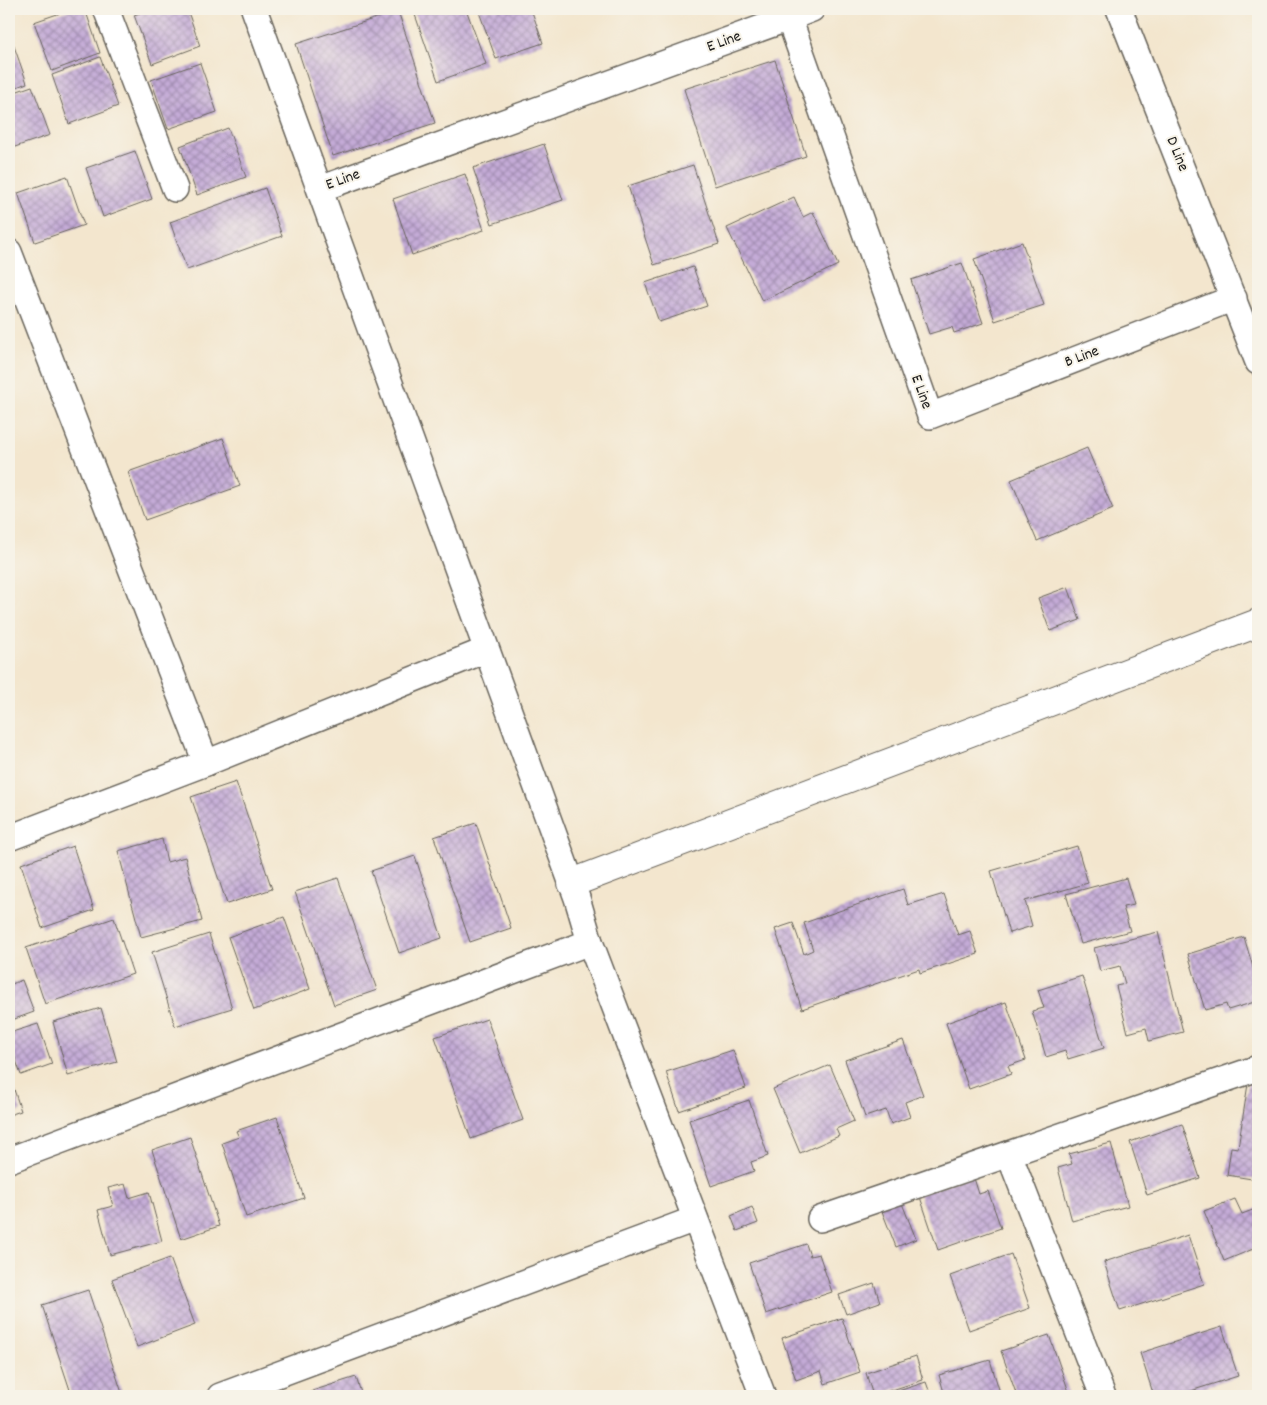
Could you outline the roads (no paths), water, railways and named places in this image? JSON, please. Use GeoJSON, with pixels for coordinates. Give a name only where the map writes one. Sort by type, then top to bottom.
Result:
{"type":"FeatureCollection","features":[{"type":"Feature","properties":{"kind":"street"},"geometry":{"type":"LineString","coordinates":[[106,9],[175,189]]}},
{"type":"Feature","properties":{"kind":"street"},"geometry":{"type":"LineString","coordinates":[[254,9],[572,883],[590,942],[763,1396]]}},
{"type":"Feature","properties":{"kind":"street"},"geometry":{"type":"LineString","coordinates":[[789,18],[812,9]]}},
{"type":"Feature","properties":{"kind":"street","name":"D Line"},"geometry":{"type":"LineString","coordinates":[[1119,9],[1258,362]]}},
{"type":"Feature","properties":{"kind":"street","name":"E Line"},"geometry":{"type":"LineString","coordinates":[[320,189],[789,18],[930,416]]}},
{"type":"Feature","properties":{"kind":"street"},"geometry":{"type":"LineString","coordinates":[[9,252],[206,763]]}},
{"type":"Feature","properties":{"kind":"street","name":"B Line"},"geometry":{"type":"LineString","coordinates":[[930,416],[1234,298]]}},
{"type":"Feature","properties":{"kind":"street"},"geometry":{"type":"LineString","coordinates":[[572,883],[1258,622]]}},
{"type":"Feature","properties":{"kind":"street"},"geometry":{"type":"LineString","coordinates":[[9,838],[206,763],[486,650]]}},
{"type":"Feature","properties":{"kind":"street"},"geometry":{"type":"LineString","coordinates":[[9,1160],[590,942]]}},
{"type":"Feature","properties":{"kind":"street"},"geometry":{"type":"LineString","coordinates":[[820,1219],[1258,1068]]}},
{"type":"Feature","properties":{"kind":"street"},"geometry":{"type":"LineString","coordinates":[[1009,1154],[1104,1396]]}},
{"type":"Feature","properties":{"kind":"street"},"geometry":{"type":"LineString","coordinates":[[220,1396],[694,1219]]}}]}
